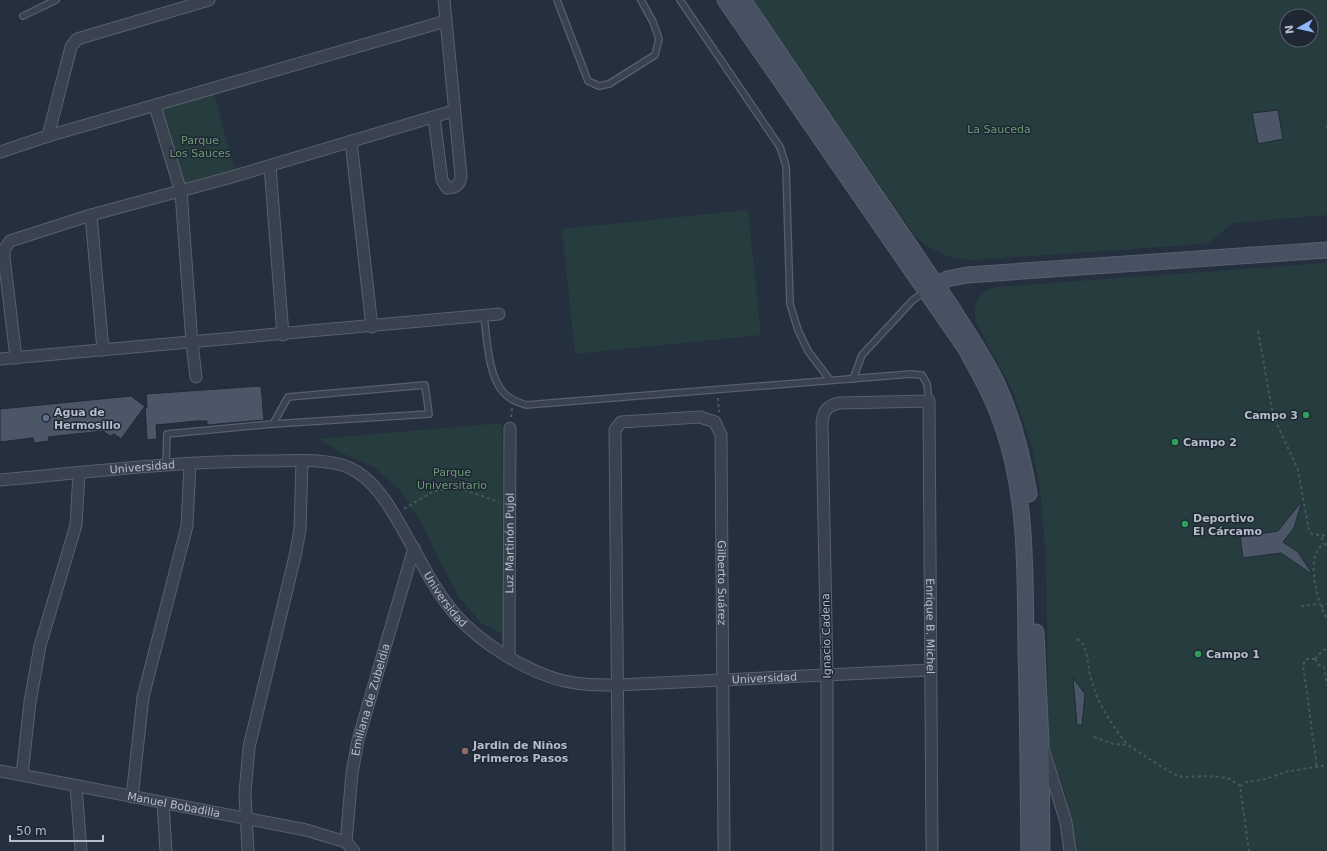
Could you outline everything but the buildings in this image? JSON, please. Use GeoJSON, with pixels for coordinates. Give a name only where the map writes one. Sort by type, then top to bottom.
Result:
{"type":"FeatureCollection","features":[{"type":"Feature","properties":{"kind":"main road"},"geometry":{"type":"LineString","coordinates":[[725,0],[931,287],[970,337],[999,387],[1022,456],[1030,499],[1034,533],[1041,742],[1042,851]]}},
{"type":"Feature","properties":{"kind":"main road"},"geometry":{"type":"LineString","coordinates":[[743,0],[931,287],[983,379],[998,412],[1010,450],[1019,490],[1025,542],[1029,851]]}},
{"type":"Feature","properties":{"kind":"main road"},"geometry":{"type":"LineString","coordinates":[[931,287],[947,279],[967,275],[1327,250]]}},
{"type":"Feature","properties":{"kind":"street"},"geometry":{"type":"LineString","coordinates":[[48,136],[71,47],[77,39],[209,0]]}},
{"type":"Feature","properties":{"kind":"street"},"geometry":{"type":"LineString","coordinates":[[434,117],[442,180],[447,188],[455,187],[459,184],[460,176],[444,0]]}},
{"type":"Feature","properties":{"kind":"street"},"geometry":{"type":"LineString","coordinates":[[0,152],[48,136],[446,21]]}},
{"type":"Feature","properties":{"kind":"street"},"geometry":{"type":"LineString","coordinates":[[155,106],[181,192],[192,343],[196,377]]}},
{"type":"Feature","properties":{"kind":"street"},"geometry":{"type":"LineString","coordinates":[[16,358],[4,257],[7,245],[16,238],[91,215],[181,192],[454,111]]}},
{"type":"Feature","properties":{"kind":"street"},"geometry":{"type":"LineString","coordinates":[[351,141],[372,327]]}},
{"type":"Feature","properties":{"kind":"street"},"geometry":{"type":"LineString","coordinates":[[270,166],[283,335]]}},
{"type":"Feature","properties":{"kind":"street"},"geometry":{"type":"LineString","coordinates":[[91,215],[104,350]]}},
{"type":"Feature","properties":{"kind":"street"},"geometry":{"type":"LineString","coordinates":[[0,359],[372,327],[499,314]]}},
{"type":"Feature","properties":{"kind":"street","name":"Ignacio Cadena"},"geometry":{"type":"LineString","coordinates":[[827,851],[827,674],[823,413],[826,408],[839,403],[929,401]]}},
{"type":"Feature","properties":{"kind":"street","name":"Enrique B. Michel"},"geometry":{"type":"LineString","coordinates":[[929,401],[932,851]]}},
{"type":"Feature","properties":{"kind":"street"},"geometry":{"type":"LineString","coordinates":[[619,851],[615,430],[617,424],[621,422],[700,417],[715,422],[719,427]]}},
{"type":"Feature","properties":{"kind":"street","name":"Gilberto Suárez"},"geometry":{"type":"LineString","coordinates":[[719,427],[721,435],[724,851]]}},
{"type":"Feature","properties":{"kind":"street","name":"Luz Martinón Pujol"},"geometry":{"type":"LineString","coordinates":[[509,657],[510,428]]}},
{"type":"Feature","properties":{"kind":"street"},"geometry":{"type":"LineString","coordinates":[[248,851],[245,793],[248,747],[294,566],[300,529],[302,460]]}},
{"type":"Feature","properties":{"kind":"street","name":"Universidad"},"geometry":{"type":"LineString","coordinates":[[0,480],[190,464],[302,460],[347,467],[361,475],[378,491],[395,516],[432,581],[454,614],[477,636],[509,657],[536,671],[563,680],[588,685],[618,685],[931,670]]}},
{"type":"Feature","properties":{"kind":"street"},"geometry":{"type":"LineString","coordinates":[[132,797],[144,697],[187,526],[190,464]]}},
{"type":"Feature","properties":{"kind":"street"},"geometry":{"type":"LineString","coordinates":[[22,775],[30,702],[40,646],[76,525],[79,473]]}},
{"type":"Feature","properties":{"kind":"street","name":"Emiliana de Zubeldia"},"geometry":{"type":"LineString","coordinates":[[346,842],[349,798],[358,740],[414,548]]}},
{"type":"Feature","properties":{"kind":"street"},"geometry":{"type":"LineString","coordinates":[[1041,742],[1066,822],[1070,851]]}},
{"type":"Feature","properties":{"kind":"street","name":"Manuel Bobadilla"},"geometry":{"type":"LineString","coordinates":[[0,770],[306,830],[346,842]]}},
{"type":"Feature","properties":{"kind":"street"},"geometry":{"type":"LineString","coordinates":[[76,786],[81,851]]}},
{"type":"Feature","properties":{"kind":"street"},"geometry":{"type":"LineString","coordinates":[[163,803],[166,851]]}},
{"type":"Feature","properties":{"kind":"street"},"geometry":{"type":"LineString","coordinates":[[346,842],[354,851]]}},
{"type":"Feature","properties":{"kind":"lane"},"geometry":{"type":"LineString","coordinates":[[23,16],[56,0]]}},
{"type":"Feature","properties":{"kind":"lane"},"geometry":{"type":"LineString","coordinates":[[557,0],[588,81],[599,86],[609,84],[655,55],[659,39],[653,22],[641,0]]}},
{"type":"Feature","properties":{"kind":"lane"},"geometry":{"type":"LineString","coordinates":[[680,0],[780,147],[786,166],[790,304],[798,330],[808,351],[830,380]]}},
{"type":"Feature","properties":{"kind":"lane"},"geometry":{"type":"LineString","coordinates":[[853,379],[862,355],[912,301],[931,287]]}},
{"type":"Feature","properties":{"kind":"lane"},"geometry":{"type":"LineString","coordinates":[[484,316],[490,358],[496,379],[503,393],[512,400],[526,404],[911,374],[922,376],[927,384],[929,401]]}},
{"type":"Feature","properties":{"kind":"lane"},"geometry":{"type":"LineString","coordinates":[[166,466],[167,434],[273,424],[429,414],[425,384],[288,397],[273,424]]}},
{"type":"Feature","properties":{"kind":"path"},"geometry":{"type":"LineString","coordinates":[[1258,331],[1274,421],[1298,470],[1309,531],[1312,534],[1327,536]]}},
{"type":"Feature","properties":{"kind":"path"},"geometry":{"type":"LineString","coordinates":[[718,389],[719,427]]}},
{"type":"Feature","properties":{"kind":"path"},"geometry":{"type":"LineString","coordinates":[[510,428],[512,400]]}},
{"type":"Feature","properties":{"kind":"path"},"geometry":{"type":"LineString","coordinates":[[395,516],[409,504],[432,492],[456,487],[510,506]]}},
{"type":"Feature","properties":{"kind":"path"},"geometry":{"type":"LineString","coordinates":[[1322,536],[1323,544],[1313,560],[1318,604],[1327,619]]}},
{"type":"Feature","properties":{"kind":"path"},"geometry":{"type":"LineString","coordinates":[[1301,606],[1318,604]]}},
{"type":"Feature","properties":{"kind":"path"},"geometry":{"type":"LineString","coordinates":[[1321,607],[1327,604]]}},
{"type":"Feature","properties":{"kind":"path"},"geometry":{"type":"LineString","coordinates":[[1077,639],[1084,646],[1091,679],[1100,703],[1128,745],[1168,772],[1178,776],[1184,778],[1207,776],[1221,777],[1230,779],[1240,786],[1249,851]]}},
{"type":"Feature","properties":{"kind":"path"},"geometry":{"type":"LineString","coordinates":[[1317,766],[1304,665],[1306,659],[1315,659],[1322,651],[1327,649]]}},
{"type":"Feature","properties":{"kind":"path"},"geometry":{"type":"LineString","coordinates":[[1315,659],[1319,665],[1324,668],[1327,685]]}},
{"type":"Feature","properties":{"kind":"path"},"geometry":{"type":"LineString","coordinates":[[1094,737],[1114,744],[1128,745]]}},
{"type":"Feature","properties":{"kind":"path"},"geometry":{"type":"LineString","coordinates":[[1240,786],[1247,782],[1266,779],[1285,772],[1327,765]]}},
{"type":"Feature","properties":{"kind":"green space","name":"La Sauceda"},"geometry":{"type":"Polygon","coordinates":[[[753,0],[1327,0],[1327,215],[1233,223],[1211,241],[1203,244],[972,260],[948,256],[934,250],[915,236],[753,0]]]}},
{"type":"Feature","properties":{"kind":"green space","name":"Parque Los Sauces"},"geometry":{"type":"Polygon","coordinates":[[[213,91],[235,170],[183,185],[161,106],[213,91]]]}},
{"type":"Feature","properties":{"kind":"green space"},"geometry":{"type":"Polygon","coordinates":[[[748,210],[761,335],[575,354],[562,229],[748,210]]]}},
{"type":"Feature","properties":{"kind":"green space","name":"Deportivo El Cárcamo"},"geometry":{"type":"Polygon","coordinates":[[[1327,263],[1327,851],[1076,851],[1066,795],[1049,743],[1046,558],[1040,490],[1033,451],[1013,391],[977,324],[975,318],[975,306],[977,301],[984,292],[996,287],[1327,263]]]}},
{"type":"Feature","properties":{"kind":"green space","name":"Parque Universitario"},"geometry":{"type":"Polygon","coordinates":[[[502,423],[503,634],[481,623],[459,597],[423,526],[399,489],[375,468],[344,454],[317,439],[502,423]]]}},
{"type":"Feature","properties":{"kind":"place","name":"Campo 3"},"geometry":{"type":"Point","coordinates":[1306,415]}},
{"type":"Feature","properties":{"kind":"place","name":"Agua de Hermosillo"},"geometry":{"type":"Point","coordinates":[46,418]}},
{"type":"Feature","properties":{"kind":"place","name":"Campo 2"},"geometry":{"type":"Point","coordinates":[1175,442]}},
{"type":"Feature","properties":{"kind":"place","name":"Deportivo El Cárcamo"},"geometry":{"type":"Point","coordinates":[1185,524]}},
{"type":"Feature","properties":{"kind":"place","name":"Campo 1"},"geometry":{"type":"Point","coordinates":[1198,654]}},
{"type":"Feature","properties":{"kind":"place","name":"Jardin de Niños Primeros Pasos"},"geometry":{"type":"Point","coordinates":[465,751]}}]}
